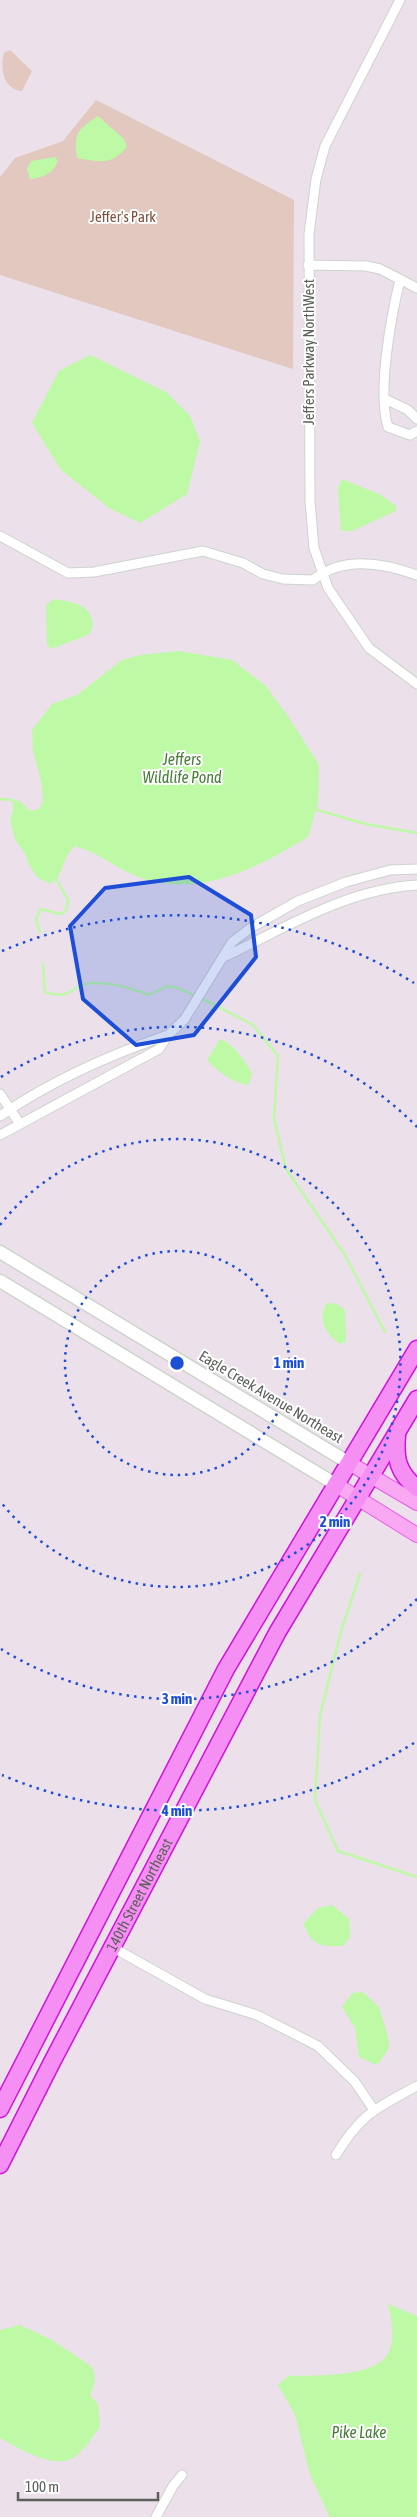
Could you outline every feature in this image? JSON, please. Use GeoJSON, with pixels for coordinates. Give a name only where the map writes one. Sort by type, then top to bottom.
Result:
{"type":"FeatureCollection","features":[{"type":"Feature","properties":{"kind":"highway","name":"140th Street Northeast"},"geometry":{"type":"LineString","coordinates":[[0,2109],[226,1669],[417,1349]]}},
{"type":"Feature","properties":{"kind":"highway","name":"140th Street Northeast"},"geometry":{"type":"LineString","coordinates":[[0,2165],[277,1633],[417,1399]]}},
{"type":"Feature","properties":{"kind":"highway"},"geometry":{"type":"LineString","coordinates":[[397,1433],[395,1453],[398,1466],[405,1478],[417,1488]]}},
{"type":"Feature","properties":{"kind":"main road","name":"Eagle Creek Avenue Northeast"},"geometry":{"type":"LineString","coordinates":[[0,1252],[417,1503]]}},
{"type":"Feature","properties":{"kind":"main road"},"geometry":{"type":"LineString","coordinates":[[0,1282],[417,1535]]}},
{"type":"Feature","properties":{"kind":"street","name":"Jeffers Parkway NorthWest"},"geometry":{"type":"LineString","coordinates":[[400,0],[325,146],[316,179],[309,234],[308,265],[310,501],[314,548],[328,588],[369,648],[417,684]]}},
{"type":"Feature","properties":{"kind":"street"},"geometry":{"type":"LineString","coordinates":[[308,265],[366,266],[380,270],[417,288]]}},
{"type":"Feature","properties":{"kind":"street"},"geometry":{"type":"LineString","coordinates":[[400,280],[388,348],[384,414],[388,427],[410,435],[417,431]]}},
{"type":"Feature","properties":{"kind":"street"},"geometry":{"type":"LineString","coordinates":[[385,400],[408,410],[417,419]]}},
{"type":"Feature","properties":{"kind":"street"},"geometry":{"type":"LineString","coordinates":[[0,536],[68,573],[94,572],[203,551],[222,555],[263,574],[283,579],[313,580],[322,572],[353,563],[377,563],[417,575]]}},
{"type":"Feature","properties":{"kind":"street"},"geometry":{"type":"LineString","coordinates":[[0,1136],[159,1049],[168,1035],[184,1020],[232,942],[252,927],[298,901],[346,882],[390,870],[417,869]]}},
{"type":"Feature","properties":{"kind":"street"},"geometry":{"type":"LineString","coordinates":[[223,957],[259,938],[354,896],[393,887],[417,886]]}},
{"type":"Feature","properties":{"kind":"street"},"geometry":{"type":"LineString","coordinates":[[0,1116],[111,1055],[168,1035]]}},
{"type":"Feature","properties":{"kind":"street"},"geometry":{"type":"LineString","coordinates":[[0,1094],[20,1124]]}},
{"type":"Feature","properties":{"kind":"street"},"geometry":{"type":"LineString","coordinates":[[112,1947],[205,1999],[257,2015],[318,2046],[355,2082],[374,2110]]}},
{"type":"Feature","properties":{"kind":"street"},"geometry":{"type":"LineString","coordinates":[[336,2155],[351,2131],[374,2110],[417,2086]]}},
{"type":"Feature","properties":{"kind":"street"},"geometry":{"type":"LineString","coordinates":[[156,2517],[173,2486],[182,2475]]}},
{"type":"Feature","properties":{"kind":"highlighted area"},"geometry":{"type":"Polygon","coordinates":[[[189,877],[251,915],[256,957],[194,1035],[136,1045],[83,999],[70,926],[105,888],[189,877]]]}},
{"type":"Feature","properties":{"kind":"green space"},"geometry":{"type":"Polygon","coordinates":[[[10,50],[32,71],[22,91],[11,87],[4,77],[2,65],[4,53],[10,50]]]}},
{"type":"Feature","properties":{"kind":"green space","name":"Jeffer's Park"},"geometry":{"type":"Polygon","coordinates":[[[96,100],[294,200],[293,369],[0,275],[0,177],[15,158],[63,141],[96,100]]]}},
{"type":"Feature","properties":{"kind":"water"},"geometry":{"type":"Polygon","coordinates":[[[98,116],[124,139],[127,147],[110,160],[98,161],[77,158],[76,143],[78,133],[85,125],[98,116]]]}},
{"type":"Feature","properties":{"kind":"water"},"geometry":{"type":"Polygon","coordinates":[[[55,157],[58,161],[50,172],[39,178],[30,179],[27,169],[31,161],[55,157]]]}},
{"type":"Feature","properties":{"kind":"water"},"geometry":{"type":"Polygon","coordinates":[[[90,355],[166,392],[190,416],[200,441],[187,494],[140,523],[109,508],[61,470],[32,423],[59,371],[90,355]]]}},
{"type":"Feature","properties":{"kind":"water"},"geometry":{"type":"Polygon","coordinates":[[[342,479],[381,495],[396,506],[396,511],[352,531],[341,531],[338,488],[342,479]]]}},
{"type":"Feature","properties":{"kind":"water"},"geometry":{"type":"Polygon","coordinates":[[[54,599],[82,606],[90,614],[92,626],[88,635],[51,649],[47,645],[46,605],[54,599]]]}},
{"type":"Feature","properties":{"kind":"water","name":"Jeffers Wildlife Pond"},"geometry":{"type":"Polygon","coordinates":[[[179,651],[232,660],[265,685],[289,718],[319,765],[318,803],[308,837],[253,867],[213,881],[193,884],[172,884],[141,878],[75,846],[55,880],[50,884],[37,877],[29,865],[24,852],[15,840],[10,819],[13,810],[13,800],[20,801],[30,811],[39,809],[43,801],[41,781],[33,751],[32,730],[52,704],[77,695],[122,660],[140,655],[179,651]]]}},
{"type":"Feature","properties":{"kind":"water"},"geometry":{"type":"Polygon","coordinates":[[[220,1039],[234,1048],[247,1064],[252,1074],[248,1085],[236,1082],[226,1076],[207,1060],[220,1039]]]}},
{"type":"Feature","properties":{"kind":"water"},"geometry":{"type":"Polygon","coordinates":[[[327,1303],[337,1304],[345,1310],[346,1341],[340,1344],[330,1336],[324,1326],[323,1315],[327,1303]]]}},
{"type":"Feature","properties":{"kind":"water"},"geometry":{"type":"Polygon","coordinates":[[[332,1905],[349,1919],[350,1937],[343,1946],[318,1944],[303,1924],[318,1908],[332,1905]]]}},
{"type":"Feature","properties":{"kind":"water"},"geometry":{"type":"Polygon","coordinates":[[[363,1992],[379,2007],[388,2037],[389,2048],[379,2063],[374,2064],[359,2057],[355,2028],[342,2007],[352,1993],[363,1992]]]}},
{"type":"Feature","properties":{"kind":"water","name":"Pike Lake"},"geometry":{"type":"Polygon","coordinates":[[[388,2304],[417,2316],[417,2517],[330,2517],[310,2475],[295,2415],[278,2385],[288,2376],[345,2373],[374,2366],[384,2359],[390,2349],[392,2338],[388,2304]]]}},
{"type":"Feature","properties":{"kind":"water"},"geometry":{"type":"Polygon","coordinates":[[[20,2325],[50,2339],[91,2366],[93,2370],[95,2380],[90,2395],[98,2404],[100,2427],[80,2452],[69,2460],[59,2461],[38,2457],[0,2438],[0,2330],[20,2325]]]}},
{"type":"Feature","properties":{"kind":"waterway"},"geometry":{"type":"LineString","coordinates":[[0,799],[13,800],[14,803]]}},
{"type":"Feature","properties":{"kind":"waterway"},"geometry":{"type":"LineString","coordinates":[[317,810],[366,824],[417,833]]}},
{"type":"Feature","properties":{"kind":"waterway"},"geometry":{"type":"LineString","coordinates":[[40,932],[36,920],[41,909],[60,914],[66,911],[68,900],[55,877]]}},
{"type":"Feature","properties":{"kind":"waterway"},"geometry":{"type":"LineString","coordinates":[[43,965],[45,992],[61,995],[85,984],[107,983],[149,995],[167,986],[178,988],[253,1025],[278,1056],[274,1119],[286,1169],[345,1255],[385,1332]]}},
{"type":"Feature","properties":{"kind":"waterway"},"geometry":{"type":"LineString","coordinates":[[360,1574],[341,1631],[320,1715],[315,1800],[338,1851],[417,1877]]}}]}
